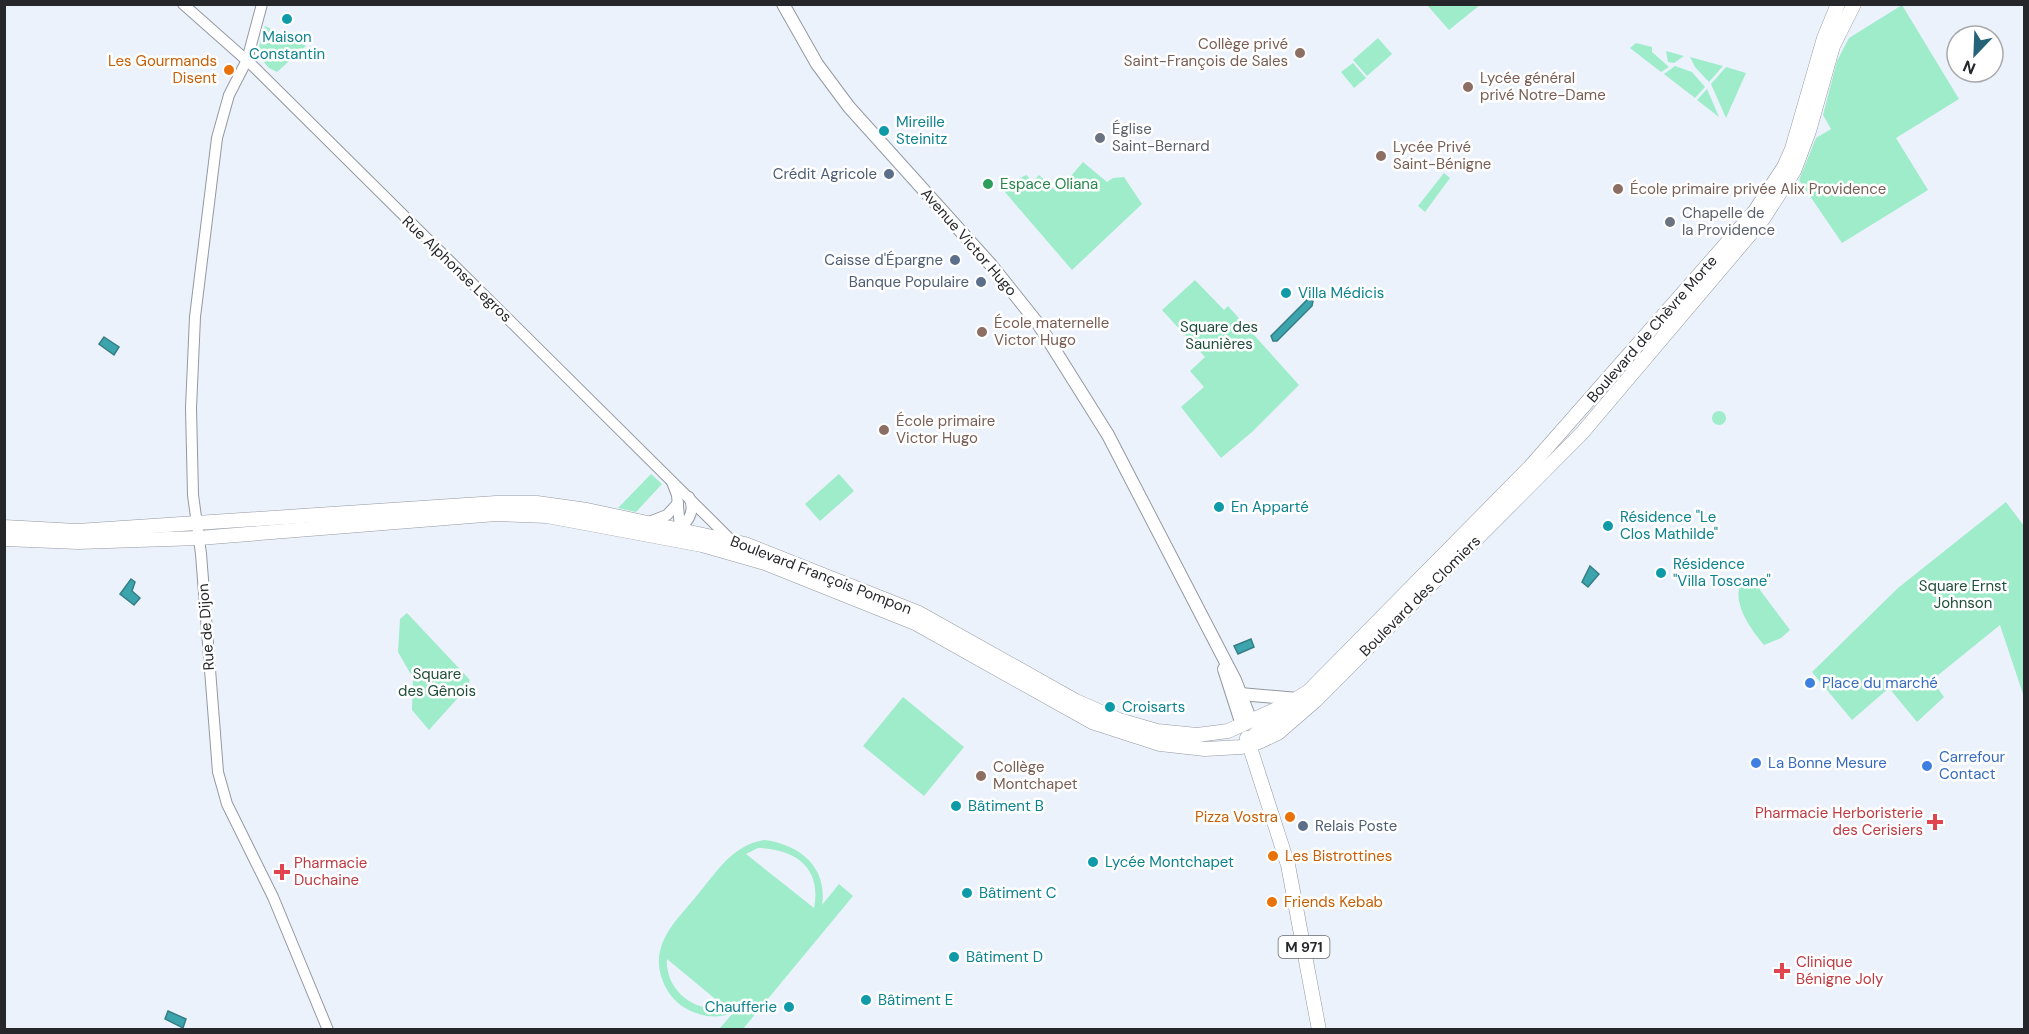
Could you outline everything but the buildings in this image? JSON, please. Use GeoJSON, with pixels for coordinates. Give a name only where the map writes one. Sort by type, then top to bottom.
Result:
{"type":"FeatureCollection","features":[{"type":"Feature","properties":{"kind":"main road","name":"Avenue Victor Hugo"},"geometry":{"type":"LineString","coordinates":[[783,4],[817,64],[849,107],[992,266],[1040,325],[1108,435],[1182,575],[1240,693],[1288,865],[1319,1029]]}},
{"type":"Feature","properties":{"kind":"main road","name":"Boulevard de Chèvre Morte"},"geometry":{"type":"LineString","coordinates":[[1567,426],[1763,201],[1784,167],[1795,140],[1824,38],[1838,4]]}},
{"type":"Feature","properties":{"kind":"main road","name":"Boulevard de Chèvre Morte"},"geometry":{"type":"LineString","coordinates":[[1582,433],[1762,219],[1785,187],[1806,139],[1848,4]]}},
{"type":"Feature","properties":{"kind":"main road","name":"Boulevard de Chèvre Morte"},"geometry":{"type":"LineString","coordinates":[[1838,33],[1854,4]]}},
{"type":"Feature","properties":{"kind":"main road"},"geometry":{"type":"LineString","coordinates":[[1567,426],[1582,433]]}},
{"type":"Feature","properties":{"kind":"main road","name":"Boulevard des Clomiers"},"geometry":{"type":"LineString","coordinates":[[1250,733],[1304,695],[1530,467],[1567,426]]}},
{"type":"Feature","properties":{"kind":"main road","name":"Boulevard des Clomiers"},"geometry":{"type":"LineString","coordinates":[[1250,733],[1278,733],[1316,700],[1582,433]]}},
{"type":"Feature","properties":{"kind":"main road","name":"Boulevard François Pompon"},"geometry":{"type":"LineString","coordinates":[[328,522],[515,502],[586,510],[680,528],[732,541],[920,613],[1076,701],[1119,720],[1183,735],[1223,732],[1250,733]]}},
{"type":"Feature","properties":{"kind":"main road","name":"Boulevard François Pompon"},"geometry":{"type":"LineString","coordinates":[[328,522],[515,514],[585,523],[702,545],[765,563],[915,623],[1092,722],[1160,744],[1177,747],[1229,741],[1250,733]]}},
{"type":"Feature","properties":{"kind":"main road"},"geometry":{"type":"LineString","coordinates":[[4,539],[78,542],[328,522]]}},
{"type":"Feature","properties":{"kind":"main road"},"geometry":{"type":"LineString","coordinates":[[585,523],[620,524],[660,532],[680,528],[702,545]]}},
{"type":"Feature","properties":{"kind":"main road"},"geometry":{"type":"LineString","coordinates":[[4,527],[77,531],[198,531]]}},
{"type":"Feature","properties":{"kind":"main road","name":"Avenue Victor Hugo"},"geometry":{"type":"LineString","coordinates":[[1219,654],[1250,733]]}},
{"type":"Feature","properties":{"kind":"main road"},"geometry":{"type":"LineString","coordinates":[[1240,693],[1304,695]]}},
{"type":"Feature","properties":{"kind":"street","name":"Rue Alphonse Legros"},"geometry":{"type":"LineString","coordinates":[[183,4],[202,24],[247,60],[732,541]]}},
{"type":"Feature","properties":{"kind":"street","name":"Rue de Dijon"},"geometry":{"type":"LineString","coordinates":[[262,4],[247,60],[229,95],[217,138],[208,202],[195,317],[191,408],[193,495],[218,772],[227,804],[273,897],[328,1029]]}},
{"type":"Feature","properties":{"kind":"street","name":"Rue Alphonse Legros"},"geometry":{"type":"LineString","coordinates":[[669,477],[678,502],[680,528]]}},
{"type":"Feature","properties":{"kind":"street"},"geometry":{"type":"LineString","coordinates":[[680,528],[689,518],[691,511],[688,495]]}},
{"type":"Feature","properties":{"kind":"street"},"geometry":{"type":"LineString","coordinates":[[649,522],[667,515],[678,502]]}},
{"type":"Feature","properties":{"kind":"green space"},"geometry":{"type":"Polygon","coordinates":[[[1427,5],[1480,5],[1449,30],[1427,5]]]}},
{"type":"Feature","properties":{"kind":"green space"},"geometry":{"type":"Polygon","coordinates":[[[1902,5],[1945,76],[1945,84],[1950,84],[1959,99],[1896,138],[1928,190],[1842,243],[1799,180],[1816,138],[1831,129],[1823,115],[1837,61],[1849,38],[1902,5]]]}},
{"type":"Feature","properties":{"kind":"green space"},"geometry":{"type":"Polygon","coordinates":[[[265,26],[306,46],[277,72],[269,68],[257,54],[265,26]]]}},
{"type":"Feature","properties":{"kind":"green space"},"geometry":{"type":"Polygon","coordinates":[[[1378,38],[1392,54],[1367,76],[1353,60],[1378,38]]]}},
{"type":"Feature","properties":{"kind":"green space"},"geometry":{"type":"Polygon","coordinates":[[[1636,43],[1652,47],[1652,52],[1669,67],[1661,72],[1630,48],[1636,43]]]}},
{"type":"Feature","properties":{"kind":"green space"},"geometry":{"type":"Polygon","coordinates":[[[1666,51],[1684,56],[1674,63],[1668,62],[1666,51]]]}},
{"type":"Feature","properties":{"kind":"green space"},"geometry":{"type":"Polygon","coordinates":[[[1690,57],[1723,66],[1709,82],[1695,67],[1690,57]]]}},
{"type":"Feature","properties":{"kind":"green space"},"geometry":{"type":"Polygon","coordinates":[[[1353,63],[1366,78],[1354,88],[1341,72],[1353,63]]]}},
{"type":"Feature","properties":{"kind":"green space"},"geometry":{"type":"Polygon","coordinates":[[[1675,66],[1692,72],[1705,87],[1695,98],[1664,74],[1675,66]]]}},
{"type":"Feature","properties":{"kind":"green space"},"geometry":{"type":"Polygon","coordinates":[[[1726,67],[1746,73],[1726,118],[1711,84],[1726,67]]]}},
{"type":"Feature","properties":{"kind":"green space"},"geometry":{"type":"Polygon","coordinates":[[[1707,89],[1719,117],[1697,100],[1707,89]]]}},
{"type":"Feature","properties":{"kind":"green space"},"geometry":{"type":"Polygon","coordinates":[[[1083,162],[1107,182],[1113,178],[1124,177],[1142,204],[1072,270],[1004,191],[1011,183],[1026,175],[1033,181],[1039,175],[1057,192],[1083,162]]]}},
{"type":"Feature","properties":{"kind":"green space"},"geometry":{"type":"Polygon","coordinates":[[[1444,173],[1450,178],[1425,212],[1418,206],[1444,173]]]}},
{"type":"Feature","properties":{"kind":"green space","name":"Square des Saunières"},"geometry":{"type":"Polygon","coordinates":[[[1195,280],[1224,310],[1228,306],[1299,385],[1252,432],[1221,458],[1181,407],[1204,387],[1190,371],[1205,357],[1162,310],[1195,280]]]}},
{"type":"Feature","properties":{"kind":"green space"},"geometry":{"type":"Polygon","coordinates":[[[1719,411],[1724,413],[1726,418],[1724,423],[1719,425],[1714,423],[1712,418],[1714,413],[1719,411]]]}},
{"type":"Feature","properties":{"kind":"green space"},"geometry":{"type":"Polygon","coordinates":[[[651,474],[662,484],[636,512],[618,508],[651,474]]]}},
{"type":"Feature","properties":{"kind":"green space"},"geometry":{"type":"Polygon","coordinates":[[[839,474],[854,491],[820,521],[805,504],[839,474]]]}},
{"type":"Feature","properties":{"kind":"green space","name":"Square Ernst Johnson"},"geometry":{"type":"Polygon","coordinates":[[[2006,502],[2024,526],[2024,697],[2000,625],[1932,680],[1944,697],[1917,722],[1889,688],[1852,720],[1812,672],[1898,588],[2006,502]]]}},
{"type":"Feature","properties":{"kind":"green space"},"geometry":{"type":"Polygon","coordinates":[[[1744,577],[1757,578],[1760,590],[1790,630],[1781,638],[1764,645],[1747,622],[1738,595],[1744,577]]]}},
{"type":"Feature","properties":{"kind":"green space","name":"Square des Gênois"},"geometry":{"type":"Polygon","coordinates":[[[407,613],[470,680],[465,690],[429,730],[412,710],[413,678],[398,652],[400,619],[407,613]]]}},
{"type":"Feature","properties":{"kind":"green space"},"geometry":{"type":"Polygon","coordinates":[[[903,697],[964,747],[924,796],[863,746],[903,697]]]}},
{"type":"Feature","properties":{"kind":"green space"},"geometry":{"type":"Polygon","coordinates":[[[764,840],[777,842],[789,846],[808,860],[816,869],[820,879],[823,891],[822,905],[839,884],[853,896],[743,1029],[722,1029],[720,1028],[733,1013],[721,1016],[703,1015],[685,1008],[673,998],[661,976],[660,952],[663,941],[676,921],[720,867],[743,847],[764,840]],[[758,848],[746,854],[814,908],[814,881],[810,871],[803,863],[783,852],[758,848]],[[667,959],[671,981],[684,997],[703,1007],[725,1007],[667,959]]]}},
{"type":"Feature","properties":{"kind":"water"},"geometry":{"type":"Polygon","coordinates":[[[1308,299],[1313,301],[1312,306],[1277,341],[1273,341],[1271,336],[1308,299]]]}},
{"type":"Feature","properties":{"kind":"water"},"geometry":{"type":"Polygon","coordinates":[[[104,337],[119,347],[114,355],[99,344],[104,337]]]}},
{"type":"Feature","properties":{"kind":"water"},"geometry":{"type":"Polygon","coordinates":[[[1590,566],[1599,574],[1588,587],[1582,582],[1590,566]]]}},
{"type":"Feature","properties":{"kind":"water"},"geometry":{"type":"Polygon","coordinates":[[[131,579],[135,582],[132,591],[140,598],[134,605],[120,594],[131,579]]]}},
{"type":"Feature","properties":{"kind":"water"},"geometry":{"type":"Polygon","coordinates":[[[1251,639],[1254,647],[1238,654],[1234,646],[1251,639]]]}},
{"type":"Feature","properties":{"kind":"water"},"geometry":{"type":"Polygon","coordinates":[[[168,1011],[186,1019],[183,1028],[165,1019],[168,1011]]]}},
{"type":"Feature","properties":{"kind":"place","name":"Maison Constantin"},"geometry":{"type":"Point","coordinates":[287,19]}},
{"type":"Feature","properties":{"kind":"place","name":"Collège privé Saint-François de Sales"},"geometry":{"type":"Point","coordinates":[1300,53]}},
{"type":"Feature","properties":{"kind":"place","name":"Les Gourmands Disent"},"geometry":{"type":"Point","coordinates":[229,70]}},
{"type":"Feature","properties":{"kind":"place","name":"Lycée général privé Notre-Dame"},"geometry":{"type":"Point","coordinates":[1468,87]}},
{"type":"Feature","properties":{"kind":"place","name":"Mireille Steinitz"},"geometry":{"type":"Point","coordinates":[884,131]}},
{"type":"Feature","properties":{"kind":"place","name":"Église Saint-Bernard"},"geometry":{"type":"Point","coordinates":[1100,138]}},
{"type":"Feature","properties":{"kind":"place","name":"Lycée Privé Saint-Bénigne"},"geometry":{"type":"Point","coordinates":[1381,156]}},
{"type":"Feature","properties":{"kind":"place","name":"Crédit Agricole"},"geometry":{"type":"Point","coordinates":[889,174]}},
{"type":"Feature","properties":{"kind":"place","name":"Espace Oliana"},"geometry":{"type":"Point","coordinates":[988,184]}},
{"type":"Feature","properties":{"kind":"place","name":"École primaire privée Alix Providence"},"geometry":{"type":"Point","coordinates":[1618,189]}},
{"type":"Feature","properties":{"kind":"place","name":"Chapelle de la Providence"},"geometry":{"type":"Point","coordinates":[1670,222]}},
{"type":"Feature","properties":{"kind":"place","name":"Caisse d'Épargne"},"geometry":{"type":"Point","coordinates":[955,260]}},
{"type":"Feature","properties":{"kind":"place","name":"Banque Populaire"},"geometry":{"type":"Point","coordinates":[981,282]}},
{"type":"Feature","properties":{"kind":"place","name":"Villa Médicis"},"geometry":{"type":"Point","coordinates":[1286,293]}},
{"type":"Feature","properties":{"kind":"place","name":"École maternelle Victor Hugo"},"geometry":{"type":"Point","coordinates":[982,332]}},
{"type":"Feature","properties":{"kind":"place","name":"École primaire Victor Hugo"},"geometry":{"type":"Point","coordinates":[884,430]}},
{"type":"Feature","properties":{"kind":"place","name":"En Apparté"},"geometry":{"type":"Point","coordinates":[1219,507]}},
{"type":"Feature","properties":{"kind":"place","name":"Résidence \"Le Clos Mathilde\""},"geometry":{"type":"Point","coordinates":[1608,526]}},
{"type":"Feature","properties":{"kind":"place","name":"Résidence \"Villa Toscane\""},"geometry":{"type":"Point","coordinates":[1661,573]}},
{"type":"Feature","properties":{"kind":"place","name":"Place du marché"},"geometry":{"type":"Point","coordinates":[1810,683]}},
{"type":"Feature","properties":{"kind":"place","name":"Croisarts"},"geometry":{"type":"Point","coordinates":[1110,707]}},
{"type":"Feature","properties":{"kind":"place","name":"La Bonne Mesure"},"geometry":{"type":"Point","coordinates":[1756,763]}},
{"type":"Feature","properties":{"kind":"place","name":"Carrefour Contact"},"geometry":{"type":"Point","coordinates":[1927,766]}},
{"type":"Feature","properties":{"kind":"place","name":"Collège Montchapet"},"geometry":{"type":"Point","coordinates":[981,776]}},
{"type":"Feature","properties":{"kind":"place","name":"Bâtiment B"},"geometry":{"type":"Point","coordinates":[956,806]}},
{"type":"Feature","properties":{"kind":"place","name":"Pizza Vostra"},"geometry":{"type":"Point","coordinates":[1290,817]}},
{"type":"Feature","properties":{"kind":"place","name":"Pharmacie Herboristerie des Cerisiers"},"geometry":{"type":"Point","coordinates":[1935,822]}},
{"type":"Feature","properties":{"kind":"place","name":"Relais Poste"},"geometry":{"type":"Point","coordinates":[1303,826]}},
{"type":"Feature","properties":{"kind":"place","name":"Les Bistrottines"},"geometry":{"type":"Point","coordinates":[1273,856]}},
{"type":"Feature","properties":{"kind":"place","name":"Lycée Montchapet"},"geometry":{"type":"Point","coordinates":[1093,862]}},
{"type":"Feature","properties":{"kind":"place","name":"Pharmacie Duchaine"},"geometry":{"type":"Point","coordinates":[282,872]}},
{"type":"Feature","properties":{"kind":"place","name":"Bâtiment C"},"geometry":{"type":"Point","coordinates":[967,893]}},
{"type":"Feature","properties":{"kind":"place","name":"Friends Kebab"},"geometry":{"type":"Point","coordinates":[1272,902]}},
{"type":"Feature","properties":{"kind":"place","name":"Bâtiment D"},"geometry":{"type":"Point","coordinates":[954,957]}},
{"type":"Feature","properties":{"kind":"place","name":"Clinique Bénigne Joly"},"geometry":{"type":"Point","coordinates":[1782,971]}},
{"type":"Feature","properties":{"kind":"place","name":"Bâtiment E"},"geometry":{"type":"Point","coordinates":[866,1000]}},
{"type":"Feature","properties":{"kind":"place","name":"Chaufferie"},"geometry":{"type":"Point","coordinates":[789,1007]}}]}
